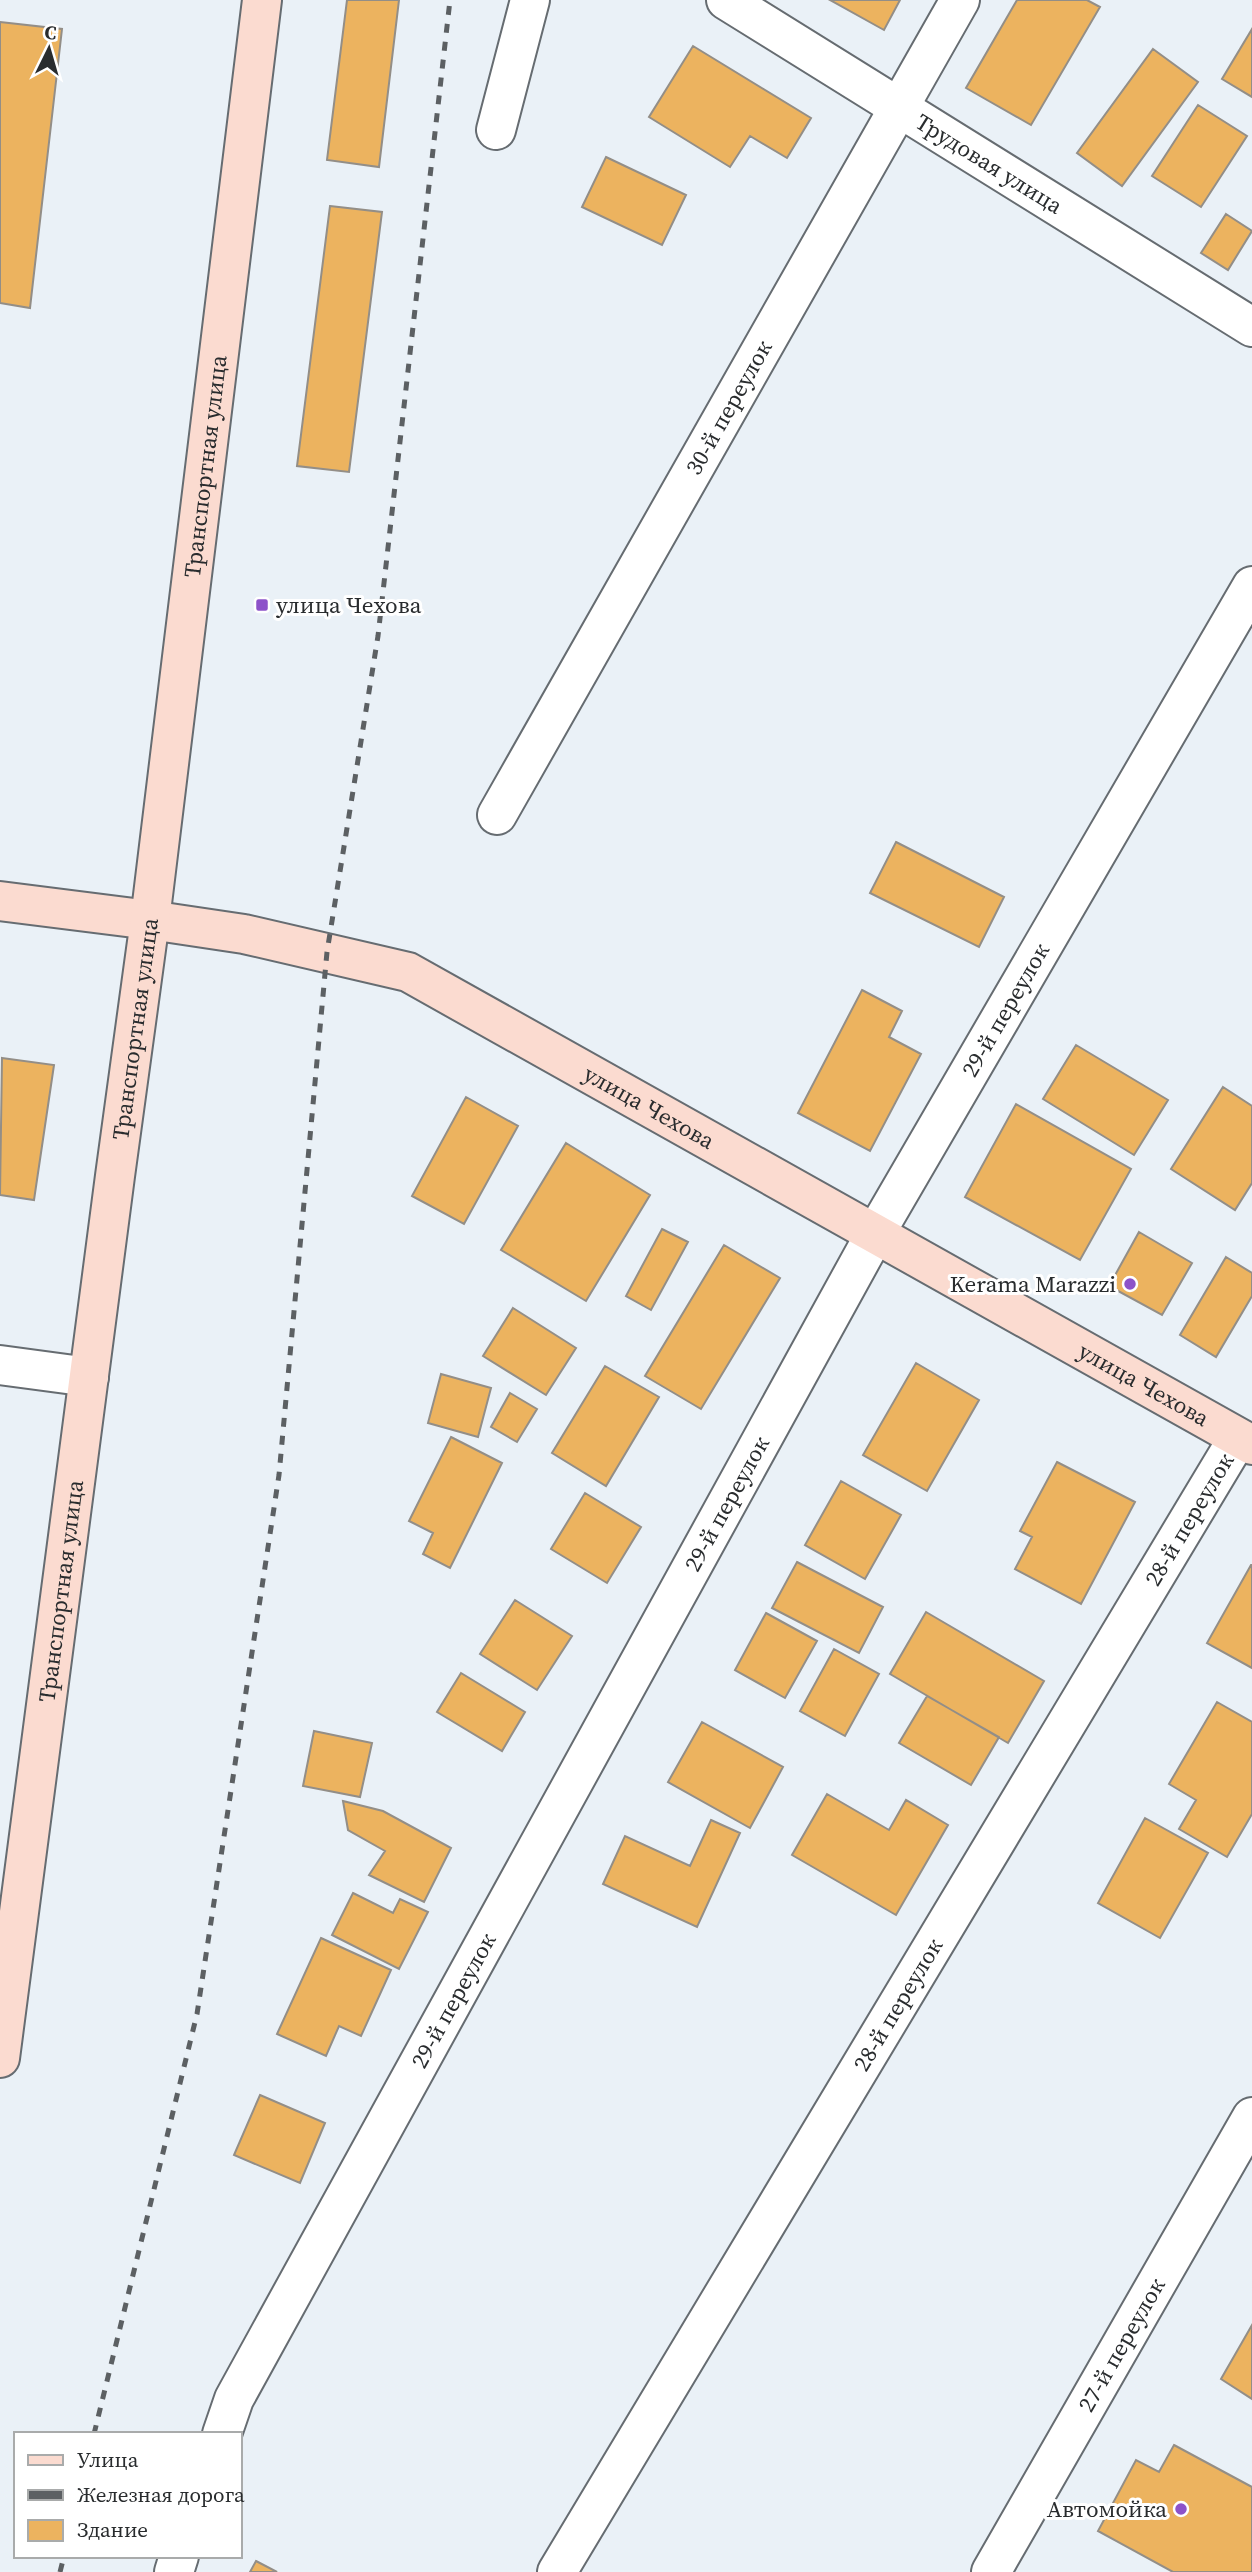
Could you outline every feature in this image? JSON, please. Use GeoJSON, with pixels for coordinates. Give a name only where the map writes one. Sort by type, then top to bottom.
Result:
{"type":"FeatureCollection","features":[{"type":"Feature","properties":{"kind":"main road","name":"Транспортная улица"},"geometry":{"type":"LineString","coordinates":[[0,2058],[150,920],[262,0]]}},
{"type":"Feature","properties":{"kind":"main road","name":"улица Чехова"},"geometry":{"type":"LineString","coordinates":[[0,901],[244,934],[408,972],[1245,1442]]}},
{"type":"Feature","properties":{"kind":"street"},"geometry":{"type":"LineString","coordinates":[[496,130],[530,0]]}},
{"type":"Feature","properties":{"kind":"street","name":"Трудовая улица"},"geometry":{"type":"LineString","coordinates":[[726,0],[1252,327]]}},
{"type":"Feature","properties":{"kind":"street","name":"30-й переулок"},"geometry":{"type":"LineString","coordinates":[[497,815],[960,0]]}},
{"type":"Feature","properties":{"kind":"street","name":"29-й переулок"},"geometry":{"type":"LineString","coordinates":[[223,2432],[241,2387],[875,1234],[1252,586]]}},
{"type":"Feature","properties":{"kind":"street"},"geometry":{"type":"LineString","coordinates":[[0,1365],[89,1377]]}},
{"type":"Feature","properties":{"kind":"street","name":"28-й переулок"},"geometry":{"type":"LineString","coordinates":[[557,2572],[1245,1442]]}},
{"type":"Feature","properties":{"kind":"street","name":"27-й переулок"},"geometry":{"type":"LineString","coordinates":[[991,2572],[1252,2117]]}},
{"type":"Feature","properties":{"kind":"building"},"geometry":{"type":"Polygon","coordinates":[[[347,0],[399,0],[379,167],[327,160],[347,0]]]}},
{"type":"Feature","properties":{"kind":"building"},"geometry":{"type":"Polygon","coordinates":[[[830,0],[900,0],[884,30],[830,0]]]}},
{"type":"Feature","properties":{"kind":"building"},"geometry":{"type":"Polygon","coordinates":[[[1017,0],[1087,0],[1100,7],[1031,125],[966,88],[1017,0]]]}},
{"type":"Feature","properties":{"kind":"building"},"geometry":{"type":"Polygon","coordinates":[[[0,22],[62,29],[30,308],[0,303],[0,22]]]}},
{"type":"Feature","properties":{"kind":"building"},"geometry":{"type":"Polygon","coordinates":[[[1252,29],[1252,97],[1222,79],[1252,29]]]}},
{"type":"Feature","properties":{"kind":"building"},"geometry":{"type":"Polygon","coordinates":[[[693,46],[811,118],[787,158],[750,136],[730,167],[649,117],[693,46]]]}},
{"type":"Feature","properties":{"kind":"building"},"geometry":{"type":"Polygon","coordinates":[[[1153,49],[1198,82],[1122,186],[1077,153],[1153,49]]]}},
{"type":"Feature","properties":{"kind":"building"},"geometry":{"type":"Polygon","coordinates":[[[1198,105],[1247,136],[1201,207],[1152,176],[1198,105]]]}},
{"type":"Feature","properties":{"kind":"building"},"geometry":{"type":"Polygon","coordinates":[[[606,157],[686,195],[662,245],[582,207],[606,157]]]}},
{"type":"Feature","properties":{"kind":"building"},"geometry":{"type":"Polygon","coordinates":[[[330,206],[382,212],[349,472],[297,466],[330,206]]]}},
{"type":"Feature","properties":{"kind":"building"},"geometry":{"type":"Polygon","coordinates":[[[1226,214],[1252,231],[1228,270],[1201,253],[1226,214]]]}},
{"type":"Feature","properties":{"kind":"building"},"geometry":{"type":"Polygon","coordinates":[[[896,842],[1004,897],[979,947],[870,893],[896,842]]]}},
{"type":"Feature","properties":{"kind":"building"},"geometry":{"type":"Polygon","coordinates":[[[862,990],[902,1011],[889,1037],[921,1054],[870,1151],[798,1113],[862,990]]]}},
{"type":"Feature","properties":{"kind":"building"},"geometry":{"type":"Polygon","coordinates":[[[1076,1045],[1168,1100],[1134,1155],[1043,1099],[1076,1045]]]}},
{"type":"Feature","properties":{"kind":"building"},"geometry":{"type":"Polygon","coordinates":[[[2,1058],[54,1065],[34,1200],[0,1195],[2,1058]]]}},
{"type":"Feature","properties":{"kind":"building"},"geometry":{"type":"Polygon","coordinates":[[[1223,1087],[1252,1106],[1252,1183],[1235,1210],[1171,1169],[1223,1087]]]}},
{"type":"Feature","properties":{"kind":"building"},"geometry":{"type":"Polygon","coordinates":[[[466,1097],[518,1126],[464,1224],[412,1196],[466,1097]]]}},
{"type":"Feature","properties":{"kind":"building"},"geometry":{"type":"Polygon","coordinates":[[[1016,1104],[1131,1169],[1080,1260],[965,1197],[1016,1104]]]}},
{"type":"Feature","properties":{"kind":"building"},"geometry":{"type":"Polygon","coordinates":[[[566,1143],[650,1195],[586,1301],[501,1250],[566,1143]]]}},
{"type":"Feature","properties":{"kind":"building"},"geometry":{"type":"Polygon","coordinates":[[[662,1229],[688,1242],[651,1310],[626,1296],[662,1229]]]}},
{"type":"Feature","properties":{"kind":"building"},"geometry":{"type":"Polygon","coordinates":[[[1139,1232],[1192,1263],[1162,1315],[1109,1286],[1139,1232]]]}},
{"type":"Feature","properties":{"kind":"building"},"geometry":{"type":"Polygon","coordinates":[[[724,1245],[780,1278],[701,1409],[645,1376],[724,1245]]]}},
{"type":"Feature","properties":{"kind":"building"},"geometry":{"type":"Polygon","coordinates":[[[1226,1257],[1252,1273],[1252,1296],[1216,1357],[1180,1335],[1226,1257]]]}},
{"type":"Feature","properties":{"kind":"building"},"geometry":{"type":"Polygon","coordinates":[[[513,1308],[576,1348],[546,1395],[483,1356],[513,1308]]]}},
{"type":"Feature","properties":{"kind":"building"},"geometry":{"type":"Polygon","coordinates":[[[916,1363],[979,1400],[927,1491],[863,1455],[916,1363]]]}},
{"type":"Feature","properties":{"kind":"building"},"geometry":{"type":"Polygon","coordinates":[[[605,1366],[659,1397],[606,1486],[552,1453],[605,1366]]]}},
{"type":"Feature","properties":{"kind":"building"},"geometry":{"type":"Polygon","coordinates":[[[441,1374],[491,1388],[478,1437],[428,1423],[441,1374]]]}},
{"type":"Feature","properties":{"kind":"building"},"geometry":{"type":"Polygon","coordinates":[[[510,1393],[537,1409],[517,1442],[491,1427],[510,1393]]]}},
{"type":"Feature","properties":{"kind":"building"},"geometry":{"type":"Polygon","coordinates":[[[451,1437],[502,1463],[450,1568],[423,1554],[433,1533],[409,1521],[451,1437]]]}},
{"type":"Feature","properties":{"kind":"building"},"geometry":{"type":"Polygon","coordinates":[[[1057,1462],[1135,1502],[1081,1604],[1015,1569],[1032,1537],[1020,1531],[1057,1462]]]}},
{"type":"Feature","properties":{"kind":"building"},"geometry":{"type":"Polygon","coordinates":[[[841,1481],[901,1515],[865,1579],[805,1545],[841,1481]]]}},
{"type":"Feature","properties":{"kind":"building"},"geometry":{"type":"Polygon","coordinates":[[[585,1493],[641,1527],[607,1583],[551,1549],[585,1493]]]}},
{"type":"Feature","properties":{"kind":"building"},"geometry":{"type":"Polygon","coordinates":[[[797,1562],[883,1607],[859,1653],[772,1608],[797,1562]]]}},
{"type":"Feature","properties":{"kind":"building"},"geometry":{"type":"Polygon","coordinates":[[[1252,1565],[1252,1668],[1207,1643],[1252,1565]]]}},
{"type":"Feature","properties":{"kind":"building"},"geometry":{"type":"Polygon","coordinates":[[[515,1600],[572,1636],[537,1690],[480,1654],[515,1600]]]}},
{"type":"Feature","properties":{"kind":"building"},"geometry":{"type":"Polygon","coordinates":[[[926,1612],[1044,1681],[1008,1743],[890,1674],[926,1612]]]}},
{"type":"Feature","properties":{"kind":"building"},"geometry":{"type":"Polygon","coordinates":[[[766,1613],[817,1641],[785,1698],[735,1670],[766,1613]]]}},
{"type":"Feature","properties":{"kind":"building"},"geometry":{"type":"Polygon","coordinates":[[[834,1649],[879,1674],[845,1736],[800,1711],[834,1649]]]}},
{"type":"Feature","properties":{"kind":"building"},"geometry":{"type":"Polygon","coordinates":[[[461,1673],[525,1712],[502,1751],[437,1712],[461,1673]]]}},
{"type":"Feature","properties":{"kind":"building"},"geometry":{"type":"Polygon","coordinates":[[[927,1696],[999,1737],[971,1785],[899,1743],[927,1696]]]}},
{"type":"Feature","properties":{"kind":"building"},"geometry":{"type":"Polygon","coordinates":[[[1217,1702],[1252,1722],[1252,1814],[1227,1857],[1179,1829],[1196,1800],[1169,1784],[1217,1702]]]}},
{"type":"Feature","properties":{"kind":"building"},"geometry":{"type":"Polygon","coordinates":[[[702,1722],[783,1767],[750,1828],[668,1782],[702,1722]]]}},
{"type":"Feature","properties":{"kind":"building"},"geometry":{"type":"Polygon","coordinates":[[[314,1731],[372,1743],[360,1797],[303,1786],[314,1731]]]}},
{"type":"Feature","properties":{"kind":"building"},"geometry":{"type":"Polygon","coordinates":[[[827,1794],[889,1830],[906,1800],[948,1825],[896,1915],[792,1855],[827,1794]]]}},
{"type":"Feature","properties":{"kind":"building"},"geometry":{"type":"Polygon","coordinates":[[[343,1801],[383,1811],[451,1848],[424,1902],[369,1875],[385,1851],[348,1830],[343,1801]]]}},
{"type":"Feature","properties":{"kind":"building"},"geometry":{"type":"Polygon","coordinates":[[[1145,1818],[1208,1853],[1160,1938],[1098,1903],[1145,1818]]]}},
{"type":"Feature","properties":{"kind":"building"},"geometry":{"type":"Polygon","coordinates":[[[711,1820],[740,1833],[697,1927],[603,1884],[625,1836],[690,1866],[711,1820]]]}},
{"type":"Feature","properties":{"kind":"building"},"geometry":{"type":"Polygon","coordinates":[[[353,1893],[393,1913],[400,1899],[428,1912],[399,1969],[332,1935],[353,1893]]]}},
{"type":"Feature","properties":{"kind":"building"},"geometry":{"type":"Polygon","coordinates":[[[321,1938],[391,1970],[361,2036],[339,2026],[326,2056],[277,2034],[321,1938]]]}},
{"type":"Feature","properties":{"kind":"building"},"geometry":{"type":"Polygon","coordinates":[[[260,2095],[325,2123],[300,2183],[234,2155],[260,2095]]]}},
{"type":"Feature","properties":{"kind":"building"},"geometry":{"type":"Polygon","coordinates":[[[1252,2325],[1252,2399],[1221,2379],[1252,2325]]]}},
{"type":"Feature","properties":{"kind":"building","name":"Автомойка"},"geometry":{"type":"Polygon","coordinates":[[[1174,2445],[1252,2487],[1252,2572],[1173,2572],[1098,2531],[1136,2460],[1159,2472],[1174,2445]]]}},
{"type":"Feature","properties":{"kind":"building"},"geometry":{"type":"Polygon","coordinates":[[[256,2561],[277,2572],[250,2572],[256,2561]]]}},
{"type":"Feature","properties":{"kind":"railway"},"geometry":{"type":"LineString","coordinates":[[94,2432],[197,2014],[279,1475],[327,952],[378,636],[450,0]]}},
{"type":"Feature","properties":{"kind":"railway"},"geometry":{"type":"LineString","coordinates":[[60,2572],[64,2558]]}},
{"type":"Feature","properties":{"kind":"place","name":"улица Чехова"},"geometry":{"type":"Point","coordinates":[262,605]}},
{"type":"Feature","properties":{"kind":"place","name":"Kerama Marazzi"},"geometry":{"type":"Point","coordinates":[1130,1284]}},
{"type":"Feature","properties":{"kind":"place","name":"Автомойка"},"geometry":{"type":"Point","coordinates":[1181,2509]}}]}
